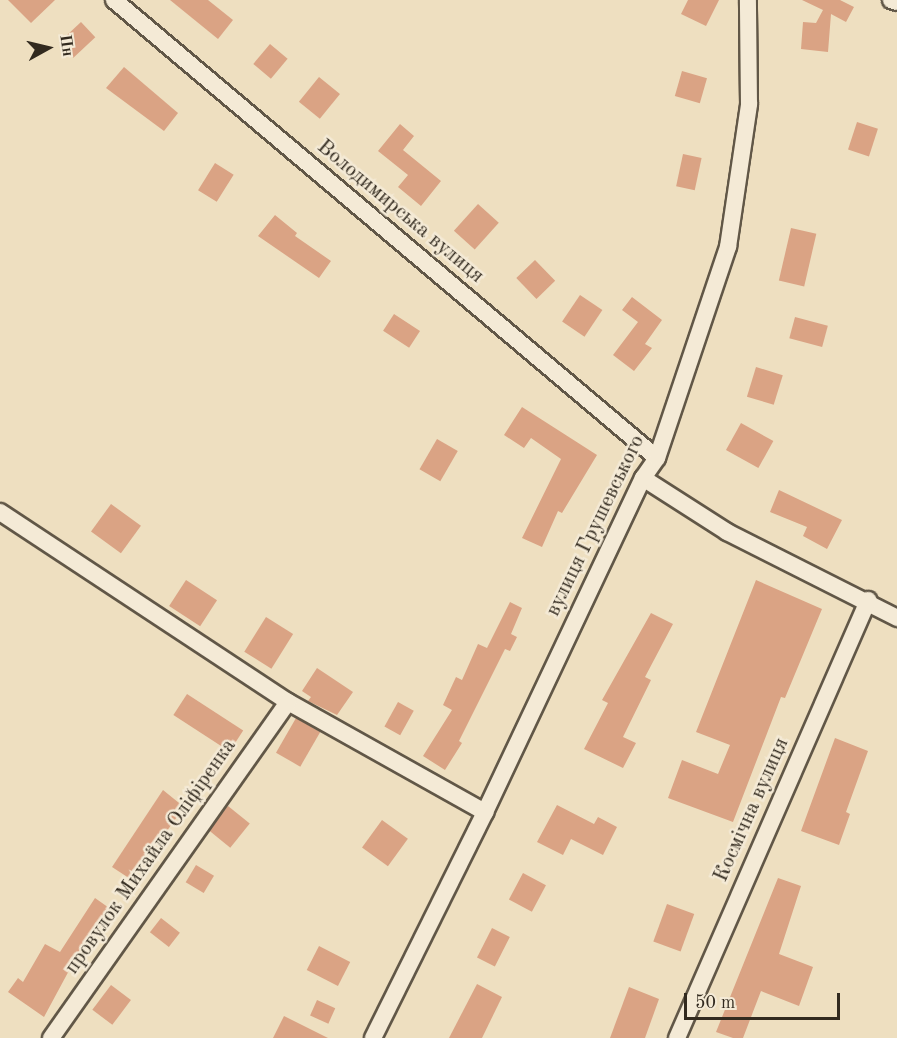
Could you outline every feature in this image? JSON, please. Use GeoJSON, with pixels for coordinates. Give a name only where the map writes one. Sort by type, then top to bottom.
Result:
{"type":"FeatureCollection","features":[{"type":"Feature","properties":{"kind":"street","name":"Володимирська вулиця"},"geometry":{"type":"LineString","coordinates":[[114,0],[657,458]]}},
{"type":"Feature","properties":{"kind":"street","name":"вулиця Грушевського"},"geometry":{"type":"LineString","coordinates":[[373,1038],[485,812],[644,478],[657,458],[728,247],[749,104],[748,0]]}},
{"type":"Feature","properties":{"kind":"street"},"geometry":{"type":"LineString","coordinates":[[891,0],[897,2]]}},
{"type":"Feature","properties":{"kind":"street"},"geometry":{"type":"LineString","coordinates":[[644,478],[728,532],[868,600],[897,618]]}},
{"type":"Feature","properties":{"kind":"street"},"geometry":{"type":"LineString","coordinates":[[0,512],[288,702],[485,812]]}},
{"type":"Feature","properties":{"kind":"street","name":"Космічна вулиця"},"geometry":{"type":"LineString","coordinates":[[677,1038],[868,600]]}},
{"type":"Feature","properties":{"kind":"street","name":"провулок Михайла Оліфіренка"},"geometry":{"type":"LineString","coordinates":[[51,1038],[288,702]]}},
{"type":"Feature","properties":{"kind":"building"},"geometry":{"type":"Polygon","coordinates":[[[8,0],[55,0],[31,23],[8,0]]]}},
{"type":"Feature","properties":{"kind":"building"},"geometry":{"type":"Polygon","coordinates":[[[170,0],[208,0],[233,20],[218,39],[170,0]]]}},
{"type":"Feature","properties":{"kind":"building"},"geometry":{"type":"Polygon","coordinates":[[[688,0],[719,0],[706,26],[681,14],[688,0]]]}},
{"type":"Feature","properties":{"kind":"building"},"geometry":{"type":"Polygon","coordinates":[[[802,0],[840,0],[854,7],[846,22],[831,14],[828,52],[801,49],[803,22],[816,23],[823,10],[802,0]]]}},
{"type":"Feature","properties":{"kind":"building"},"geometry":{"type":"Polygon","coordinates":[[[81,22],[95,37],[73,58],[59,42],[81,22]]]}},
{"type":"Feature","properties":{"kind":"building"},"geometry":{"type":"Polygon","coordinates":[[[270,44],[288,59],[271,79],[253,64],[270,44]]]}},
{"type":"Feature","properties":{"kind":"building"},"geometry":{"type":"Polygon","coordinates":[[[124,67],[178,113],[164,131],[106,88],[124,67]]]}},
{"type":"Feature","properties":{"kind":"building"},"geometry":{"type":"Polygon","coordinates":[[[682,71],[707,78],[700,103],[675,96],[682,71]]]}},
{"type":"Feature","properties":{"kind":"building"},"geometry":{"type":"Polygon","coordinates":[[[319,77],[340,94],[320,119],[299,102],[319,77]]]}},
{"type":"Feature","properties":{"kind":"building"},"geometry":{"type":"Polygon","coordinates":[[[857,122],[878,129],[869,156],[848,150],[857,122]]]}},
{"type":"Feature","properties":{"kind":"building"},"geometry":{"type":"Polygon","coordinates":[[[400,124],[414,136],[403,150],[441,181],[421,206],[398,187],[408,175],[378,151],[400,124]]]}},
{"type":"Feature","properties":{"kind":"building"},"geometry":{"type":"Polygon","coordinates":[[[683,154],[702,158],[695,190],[676,186],[683,154]]]}},
{"type":"Feature","properties":{"kind":"building"},"geometry":{"type":"Polygon","coordinates":[[[215,163],[234,175],[217,202],[198,190],[215,163]]]}},
{"type":"Feature","properties":{"kind":"building"},"geometry":{"type":"Polygon","coordinates":[[[478,204],[499,223],[475,249],[454,231],[478,204]]]}},
{"type":"Feature","properties":{"kind":"building"},"geometry":{"type":"Polygon","coordinates":[[[275,215],[297,233],[295,236],[331,261],[319,278],[258,236],[275,215]]]}},
{"type":"Feature","properties":{"kind":"building"},"geometry":{"type":"Polygon","coordinates":[[[791,228],[816,234],[804,286],[779,281],[791,228]]]}},
{"type":"Feature","properties":{"kind":"building"},"geometry":{"type":"Polygon","coordinates":[[[535,260],[555,281],[536,299],[516,278],[535,260]]]}},
{"type":"Feature","properties":{"kind":"building"},"geometry":{"type":"Polygon","coordinates":[[[580,295],[602,310],[584,337],[562,322],[580,295]]]}},
{"type":"Feature","properties":{"kind":"building"},"geometry":{"type":"Polygon","coordinates":[[[632,297],[662,320],[645,344],[652,348],[634,371],[613,355],[638,322],[622,310],[632,297]]]}},
{"type":"Feature","properties":{"kind":"building"},"geometry":{"type":"Polygon","coordinates":[[[394,314],[420,331],[409,348],[383,331],[394,314]]]}},
{"type":"Feature","properties":{"kind":"building"},"geometry":{"type":"Polygon","coordinates":[[[795,317],[828,326],[822,347],[789,338],[795,317]]]}},
{"type":"Feature","properties":{"kind":"building"},"geometry":{"type":"Polygon","coordinates":[[[756,367],[783,375],[774,405],[747,397],[756,367]]]}},
{"type":"Feature","properties":{"kind":"building"},"geometry":{"type":"Polygon","coordinates":[[[522,407],[597,455],[562,513],[558,511],[542,547],[522,538],[561,459],[531,438],[524,448],[504,435],[522,407]]]}},
{"type":"Feature","properties":{"kind":"building"},"geometry":{"type":"Polygon","coordinates":[[[741,423],[773,441],[758,468],[726,450],[741,423]]]}},
{"type":"Feature","properties":{"kind":"building"},"geometry":{"type":"Polygon","coordinates":[[[437,439],[458,451],[440,481],[420,469],[437,439]]]}},
{"type":"Feature","properties":{"kind":"building"},"geometry":{"type":"Polygon","coordinates":[[[779,490],[842,520],[827,549],[803,536],[807,527],[770,512],[779,490]]]}},
{"type":"Feature","properties":{"kind":"building"},"geometry":{"type":"Polygon","coordinates":[[[111,504],[141,526],[121,553],[91,532],[111,504]]]}},
{"type":"Feature","properties":{"kind":"building"},"geometry":{"type":"Polygon","coordinates":[[[186,580],[217,600],[200,626],[169,606],[186,580]]]}},
{"type":"Feature","properties":{"kind":"building"},"geometry":{"type":"Polygon","coordinates":[[[756,580],[822,609],[785,698],[781,697],[733,822],[668,798],[682,760],[718,774],[730,745],[696,732],[756,580]]]}},
{"type":"Feature","properties":{"kind":"building"},"geometry":{"type":"Polygon","coordinates":[[[510,602],[522,608],[511,634],[517,637],[510,651],[505,649],[459,741],[462,743],[445,770],[423,756],[452,710],[443,705],[456,677],[462,680],[478,644],[487,648],[510,602]]]}},
{"type":"Feature","properties":{"kind":"building"},"geometry":{"type":"Polygon","coordinates":[[[651,613],[673,624],[645,677],[651,680],[623,737],[636,743],[623,768],[584,749],[608,703],[602,700],[651,613]]]}},
{"type":"Feature","properties":{"kind":"building"},"geometry":{"type":"Polygon","coordinates":[[[266,617],[293,634],[271,669],[244,652],[266,617]]]}},
{"type":"Feature","properties":{"kind":"building"},"geometry":{"type":"Polygon","coordinates":[[[317,668],[353,692],[337,715],[308,701],[311,697],[302,691],[317,668]]]}},
{"type":"Feature","properties":{"kind":"building"},"geometry":{"type":"Polygon","coordinates":[[[187,694],[243,730],[230,751],[173,715],[187,694]]]}},
{"type":"Feature","properties":{"kind":"building"},"geometry":{"type":"Polygon","coordinates":[[[398,702],[414,711],[400,735],[384,726],[398,702]]]}},
{"type":"Feature","properties":{"kind":"building"},"geometry":{"type":"Polygon","coordinates":[[[296,718],[320,732],[300,767],[276,753],[296,718]]]}},
{"type":"Feature","properties":{"kind":"building"},"geometry":{"type":"Polygon","coordinates":[[[835,738],[868,751],[846,812],[850,814],[839,845],[801,831],[835,738]]]}},
{"type":"Feature","properties":{"kind":"building"},"geometry":{"type":"Polygon","coordinates":[[[163,790],[184,807],[132,880],[112,867],[163,790]]]}},
{"type":"Feature","properties":{"kind":"building"},"geometry":{"type":"Polygon","coordinates":[[[557,805],[594,824],[598,817],[617,827],[603,855],[571,839],[563,855],[537,842],[557,805]]]}},
{"type":"Feature","properties":{"kind":"building"},"geometry":{"type":"Polygon","coordinates":[[[228,806],[250,824],[230,848],[208,830],[228,806]]]}},
{"type":"Feature","properties":{"kind":"building"},"geometry":{"type":"Polygon","coordinates":[[[382,820],[408,839],[388,866],[362,848],[382,820]]]}},
{"type":"Feature","properties":{"kind":"building"},"geometry":{"type":"Polygon","coordinates":[[[196,865],[214,876],[204,893],[186,882],[196,865]]]}},
{"type":"Feature","properties":{"kind":"building"},"geometry":{"type":"Polygon","coordinates":[[[523,873],[546,885],[532,912],[509,899],[523,873]]]}},
{"type":"Feature","properties":{"kind":"building"},"geometry":{"type":"Polygon","coordinates":[[[778,878],[801,886],[779,954],[813,967],[799,1006],[761,991],[743,1038],[733,1038],[716,1032],[778,878]]]}},
{"type":"Feature","properties":{"kind":"building"},"geometry":{"type":"Polygon","coordinates":[[[95,898],[112,910],[90,942],[86,939],[44,1017],[8,992],[18,978],[23,982],[45,944],[60,952],[95,898]]]}},
{"type":"Feature","properties":{"kind":"building"},"geometry":{"type":"Polygon","coordinates":[[[667,904],[694,914],[681,952],[653,942],[667,904]]]}},
{"type":"Feature","properties":{"kind":"building"},"geometry":{"type":"Polygon","coordinates":[[[161,918],[180,933],[169,947],[150,932],[161,918]]]}},
{"type":"Feature","properties":{"kind":"building"},"geometry":{"type":"Polygon","coordinates":[[[492,928],[510,937],[495,966],[477,957],[492,928]]]}},
{"type":"Feature","properties":{"kind":"building"},"geometry":{"type":"Polygon","coordinates":[[[319,946],[350,962],[338,986],[307,970],[319,946]]]}},
{"type":"Feature","properties":{"kind":"building"},"geometry":{"type":"Polygon","coordinates":[[[477,984],[502,997],[482,1038],[449,1038],[477,984]]]}},
{"type":"Feature","properties":{"kind":"building"},"geometry":{"type":"Polygon","coordinates":[[[111,985],[131,1000],[112,1025],[92,1010],[111,985]]]}},
{"type":"Feature","properties":{"kind":"building"},"geometry":{"type":"Polygon","coordinates":[[[629,987],[659,999],[645,1038],[610,1038],[629,987]]]}},
{"type":"Feature","properties":{"kind":"building"},"geometry":{"type":"Polygon","coordinates":[[[317,1000],[335,1008],[328,1024],[310,1016],[317,1000]]]}},
{"type":"Feature","properties":{"kind":"building"},"geometry":{"type":"Polygon","coordinates":[[[284,1016],[328,1038],[273,1038],[284,1016]]]}}]}
